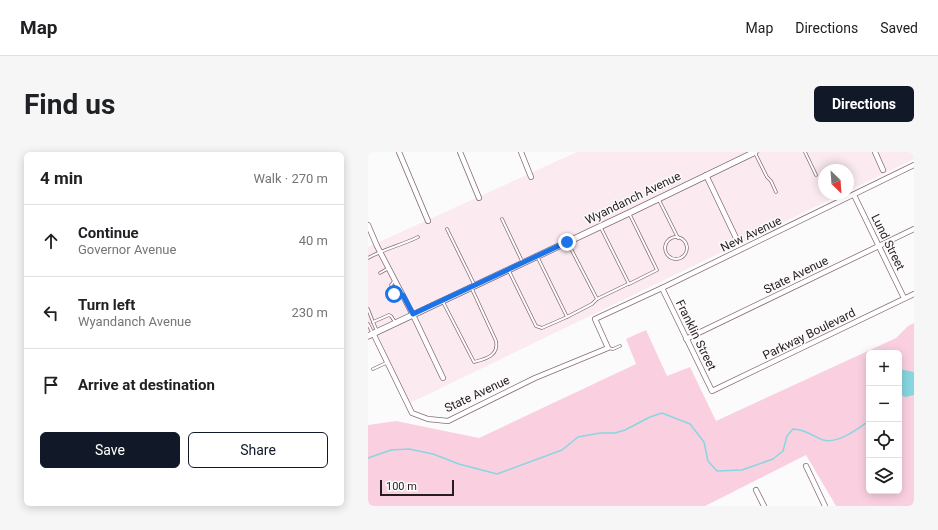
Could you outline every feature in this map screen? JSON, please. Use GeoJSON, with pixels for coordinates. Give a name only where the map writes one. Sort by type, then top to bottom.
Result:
{"type":"FeatureCollection","features":[{"type":"Feature","properties":{"kind":"street"},"geometry":{"type":"LineString","coordinates":[[399,152],[428,221]]}},
{"type":"Feature","properties":{"kind":"street"},"geometry":{"type":"LineString","coordinates":[[460,152],[479,198]]}},
{"type":"Feature","properties":{"kind":"street"},"geometry":{"type":"LineString","coordinates":[[521,152],[531,177]]}},
{"type":"Feature","properties":{"kind":"street","name":"Wyandanch Avenue"},"geometry":{"type":"LineString","coordinates":[[373,333],[659,199],[755,152]]}},
{"type":"Feature","properties":{"kind":"street"},"geometry":{"type":"LineString","coordinates":[[875,152],[883,170]]}},
{"type":"Feature","properties":{"kind":"street","name":"New Avenue"},"geometry":{"type":"LineString","coordinates":[[854,194],[914,165]]}},
{"type":"Feature","properties":{"kind":"street"},"geometry":{"type":"LineString","coordinates":[[706,175],[737,240]]}},
{"type":"Feature","properties":{"kind":"street","name":"Lund Street"},"geometry":{"type":"LineString","coordinates":[[854,194],[904,298]]}},
{"type":"Feature","properties":{"kind":"street","name":"New Avenue"},"geometry":{"type":"LineString","coordinates":[[608,348],[595,319],[842,200]]}},
{"type":"Feature","properties":{"kind":"street"},"geometry":{"type":"LineString","coordinates":[[368,225],[380,252],[413,314],[444,378]]}},
{"type":"Feature","properties":{"kind":"street","name":"State Avenue"},"geometry":{"type":"LineString","coordinates":[[686,339],[914,229]]}},
{"type":"Feature","properties":{"kind":"street","name":"Franklin Street"},"geometry":{"type":"LineString","coordinates":[[662,288],[712,391]]}},
{"type":"Feature","properties":{"kind":"street","name":"Parkway Boulevard"},"geometry":{"type":"LineString","coordinates":[[712,391],[914,294]]}},
{"type":"Feature","properties":{"kind":"street","name":"State Avenue"},"geometry":{"type":"LineString","coordinates":[[373,333],[412,413],[428,419],[448,421],[535,378],[608,348]]}},
{"type":"Feature","properties":{"kind":"street"},"geometry":{"type":"LineString","coordinates":[[806,466],[825,506]]}},
{"type":"Feature","properties":{"kind":"street"},"geometry":{"type":"LineString","coordinates":[[756,490],[764,506]]}},
{"type":"Feature","properties":{"kind":"lane"},"geometry":{"type":"LineString","coordinates":[[755,152],[776,192]]}},
{"type":"Feature","properties":{"kind":"lane"},"geometry":{"type":"LineString","coordinates":[[806,152],[816,175]]}},
{"type":"Feature","properties":{"kind":"lane"},"geometry":{"type":"LineString","coordinates":[[659,199],[678,238],[684,241],[687,247],[683,256],[680,258],[672,258],[667,254],[666,247],[669,240],[678,238]]}},
{"type":"Feature","properties":{"kind":"lane"},"geometry":{"type":"LineString","coordinates":[[508,269],[536,326],[542,328],[567,317],[592,304],[597,299],[657,270],[629,213]]}},
{"type":"Feature","properties":{"kind":"lane"},"geometry":{"type":"LineString","coordinates":[[502,219],[523,262]]}},
{"type":"Feature","properties":{"kind":"lane"},"geometry":{"type":"LineString","coordinates":[[600,226],[628,284]]}},
{"type":"Feature","properties":{"kind":"lane"},"geometry":{"type":"LineString","coordinates":[[443,300],[474,362],[493,355],[496,350],[496,341],[447,229]]}},
{"type":"Feature","properties":{"kind":"lane"},"geometry":{"type":"LineString","coordinates":[[368,258],[380,252],[400,246],[418,237]]}},
{"type":"Feature","properties":{"kind":"lane"},"geometry":{"type":"LineString","coordinates":[[567,242],[597,299]]}},
{"type":"Feature","properties":{"kind":"lane"},"geometry":{"type":"LineString","coordinates":[[537,256],[567,317]]}},
{"type":"Feature","properties":{"kind":"lane"},"geometry":{"type":"LineString","coordinates":[[380,272],[388,268]]}},
{"type":"Feature","properties":{"kind":"lane"},"geometry":{"type":"LineString","coordinates":[[368,309],[373,322],[373,333]]}},
{"type":"Feature","properties":{"kind":"lane"},"geometry":{"type":"LineString","coordinates":[[373,322],[390,315],[395,323]]}},
{"type":"Feature","properties":{"kind":"lane"},"geometry":{"type":"LineString","coordinates":[[368,324],[373,333]]}},
{"type":"Feature","properties":{"kind":"lane"},"geometry":{"type":"LineString","coordinates":[[608,348],[613,349],[620,346]]}},
{"type":"Feature","properties":{"kind":"lane"},"geometry":{"type":"LineString","coordinates":[[373,369],[387,362]]}},
{"type":"Feature","properties":{"kind":"shaded area"},"geometry":{"type":"Polygon","coordinates":[[[577,152],[914,152],[914,159],[854,188],[854,164],[818,164],[818,200],[830,200],[408,404],[377,332],[368,336],[368,247],[577,152]]]}},
{"type":"Feature","properties":{"kind":"shaded area"},"geometry":{"type":"Polygon","coordinates":[[[914,323],[914,506],[836,506],[806,455],[705,506],[368,506],[368,425],[396,421],[479,438],[636,364],[626,339],[646,330],[667,376],[690,367],[716,421],[866,352],[866,494],[902,494],[902,350],[870,350],[896,338],[908,326],[914,323]]]}},
{"type":"Feature","properties":{"kind":"water"},"geometry":{"type":"Polygon","coordinates":[[[902,370],[914,372],[914,395],[906,397],[902,396],[902,370]]]}},
{"type":"Feature","properties":{"kind":"waterway"},"geometry":{"type":"LineString","coordinates":[[368,458],[391,450],[409,449],[433,454],[459,464],[497,474],[562,450],[578,437],[600,433],[615,433],[662,413],[690,424],[704,442],[708,461],[717,471],[742,470],[773,459],[783,451],[787,436],[793,429],[801,430],[823,440],[829,441],[848,435],[868,422]]}},
{"type":"Feature","properties":{"kind":"route"},"geometry":{"type":"LineString","coordinates":[[394,294],[396,296],[403,295],[413,314],[567,242]]}}]}
